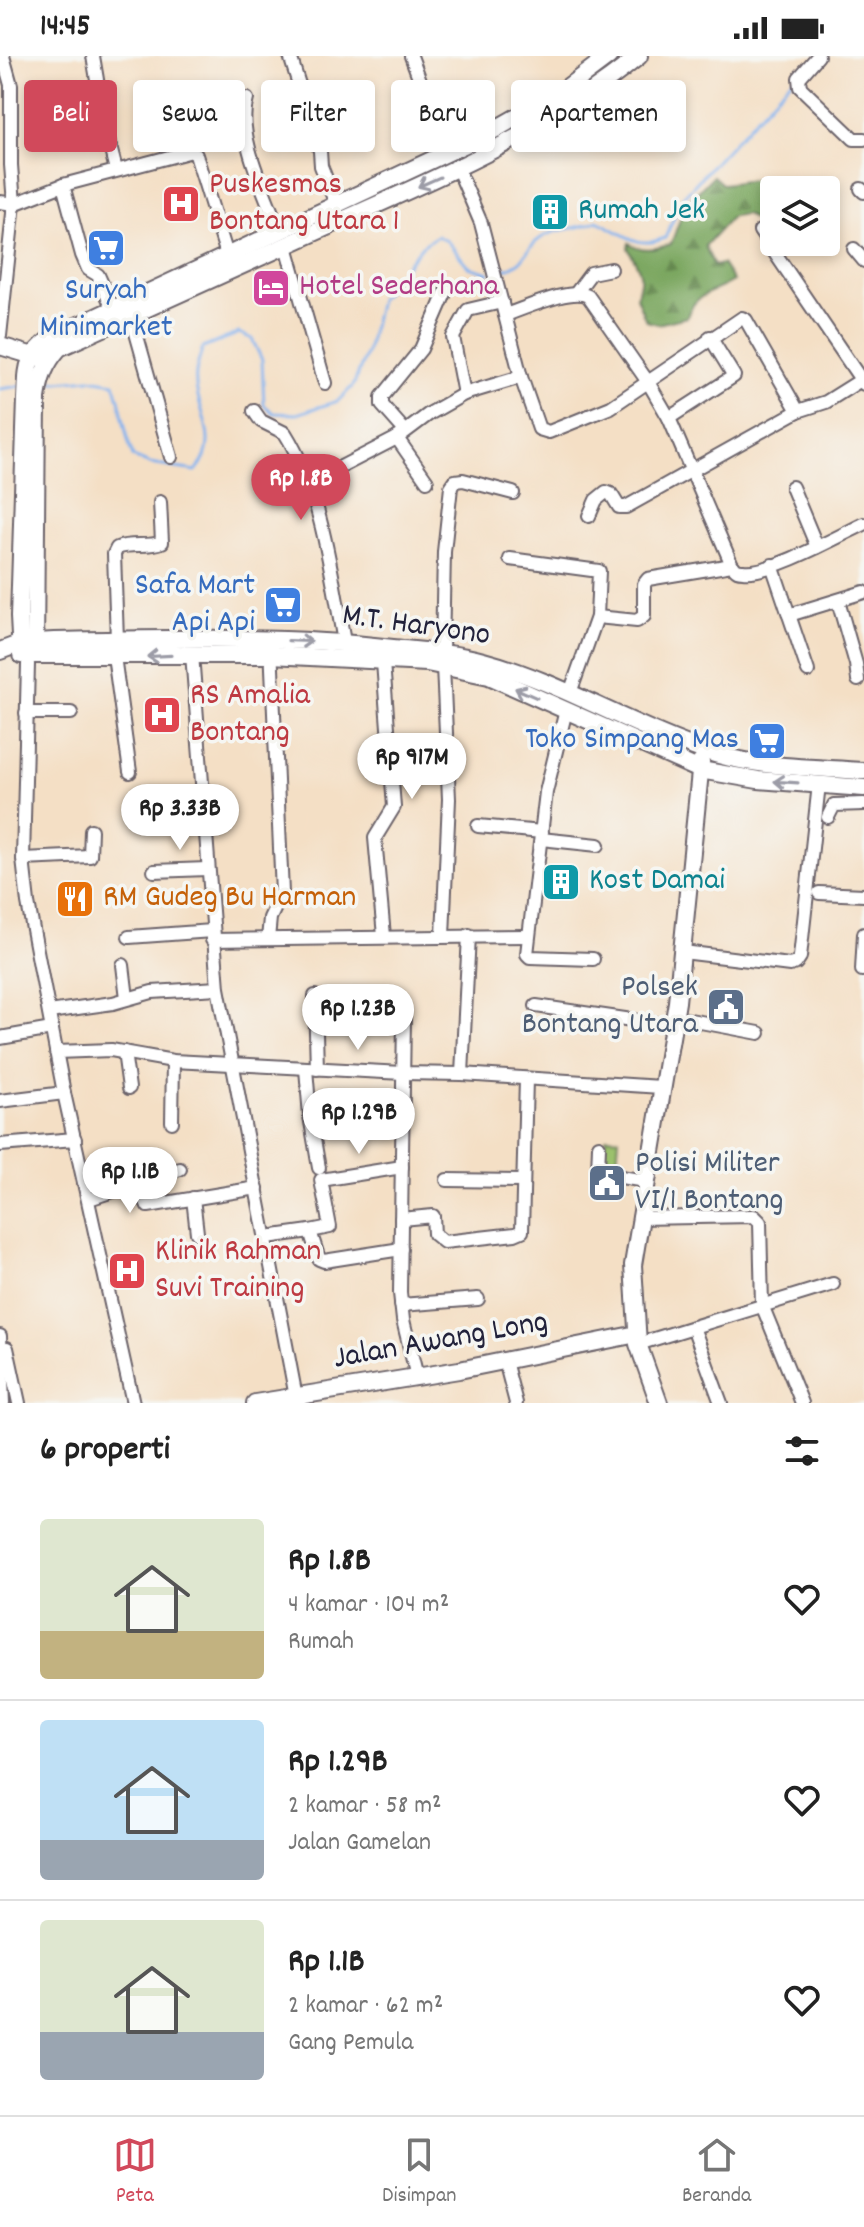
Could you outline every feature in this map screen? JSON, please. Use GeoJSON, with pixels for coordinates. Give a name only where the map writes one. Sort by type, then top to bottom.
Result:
{"type":"FeatureCollection","features":[{"type":"Feature","properties":{"kind":"street"},"geometry":{"type":"LineString","coordinates":[[0,336],[14,204],[3,56]]}},
{"type":"Feature","properties":{"kind":"street"},"geometry":{"type":"LineString","coordinates":[[93,56],[116,170]]}},
{"type":"Feature","properties":{"kind":"street"},"geometry":{"type":"LineString","coordinates":[[290,56],[320,151],[321,166],[336,204]]}},
{"type":"Feature","properties":{"kind":"street"},"geometry":{"type":"LineString","coordinates":[[411,56],[447,153]]}},
{"type":"Feature","properties":{"kind":"street"},"geometry":{"type":"LineString","coordinates":[[283,238],[336,204],[447,153],[545,102],[609,56]]}},
{"type":"Feature","properties":{"kind":"street"},"geometry":{"type":"LineString","coordinates":[[23,359],[59,348],[131,315],[237,257],[458,169],[555,116],[618,74],[639,56]]}},
{"type":"Feature","properties":{"kind":"street"},"geometry":{"type":"LineString","coordinates":[[818,56],[799,78],[800,87],[854,139],[864,139]]}},
{"type":"Feature","properties":{"kind":"street"},"geometry":{"type":"LineString","coordinates":[[247,99],[244,110],[247,141],[283,238],[325,383]]}},
{"type":"Feature","properties":{"kind":"street"},"geometry":{"type":"LineString","coordinates":[[0,202],[14,204],[63,185],[189,150],[195,152],[237,257]]}},
{"type":"Feature","properties":{"kind":"street"},"geometry":{"type":"LineString","coordinates":[[458,169],[481,223],[521,377],[535,424],[543,432],[611,407],[735,320],[744,319],[798,411]]}},
{"type":"Feature","properties":{"kind":"street"},"geometry":{"type":"LineString","coordinates":[[63,185],[82,255],[88,269],[98,275],[113,309]]}},
{"type":"Feature","properties":{"kind":"street"},"geometry":{"type":"LineString","coordinates":[[854,249],[864,261]]}},
{"type":"Feature","properties":{"kind":"street"},"geometry":{"type":"LineString","coordinates":[[589,516],[596,500],[606,492],[610,492],[622,508],[798,411],[826,402],[863,382],[777,256]]}},
{"type":"Feature","properties":{"kind":"street"},"geometry":{"type":"LineString","coordinates":[[576,293],[591,273],[611,269]]}},
{"type":"Feature","properties":{"kind":"street"},"geometry":{"type":"LineString","coordinates":[[23,359],[51,338],[113,309],[213,270]]}},
{"type":"Feature","properties":{"kind":"street"},"geometry":{"type":"LineString","coordinates":[[427,481],[381,400],[421,349],[446,291]]}},
{"type":"Feature","properties":{"kind":"street"},"geometry":{"type":"LineString","coordinates":[[464,394],[453,341],[454,332],[468,310],[504,308],[576,293],[588,296],[648,382],[669,418],[732,565],[744,572],[772,565],[864,524]]}},
{"type":"Feature","properties":{"kind":"street"},"geometry":{"type":"LineString","coordinates":[[131,315],[171,457]]}},
{"type":"Feature","properties":{"kind":"street"},"geometry":{"type":"LineString","coordinates":[[669,418],[734,376],[710,337]]}},
{"type":"Feature","properties":{"kind":"street"},"geometry":{"type":"LineString","coordinates":[[23,359],[32,398],[19,617],[26,713],[23,859],[28,903],[64,1093],[133,1403]]}},
{"type":"Feature","properties":{"kind":"street"},"geometry":{"type":"LineString","coordinates":[[308,484],[401,434],[464,394],[521,377]]}},
{"type":"Feature","properties":{"kind":"street"},"geometry":{"type":"LineString","coordinates":[[254,411],[261,421],[285,433],[308,484],[326,546],[344,642]]}},
{"type":"Feature","properties":{"kind":"street"},"geometry":{"type":"LineString","coordinates":[[443,936],[449,799],[442,660],[444,552],[451,487],[455,481],[463,480],[513,493]]}},
{"type":"Feature","properties":{"kind":"street"},"geometry":{"type":"LineString","coordinates":[[792,487],[817,547]]}},
{"type":"Feature","properties":{"kind":"street"},"geometry":{"type":"LineString","coordinates":[[130,772],[115,648],[114,554],[122,545],[162,542],[160,502]]}},
{"type":"Feature","properties":{"kind":"street"},"geometry":{"type":"LineString","coordinates":[[510,559],[597,569],[600,576],[597,617],[570,693]]}},
{"type":"Feature","properties":{"kind":"street"},"geometry":{"type":"LineString","coordinates":[[597,617],[640,620],[644,616],[644,584],[648,579],[732,565]]}},
{"type":"Feature","properties":{"kind":"street"},"geometry":{"type":"LineString","coordinates":[[772,565],[808,671]]}},
{"type":"Feature","properties":{"kind":"street"},"geometry":{"type":"LineString","coordinates":[[789,615],[864,592]]}},
{"type":"Feature","properties":{"kind":"street"},"geometry":{"type":"LineString","coordinates":[[838,601],[858,645],[858,680]]}},
{"type":"Feature","properties":{"kind":"street","name":"M.T. Haryono"},"geometry":{"type":"LineString","coordinates":[[115,648],[192,654],[344,642],[442,660],[489,676],[700,770],[758,780],[864,788]]}},
{"type":"Feature","properties":{"kind":"street"},"geometry":{"type":"LineString","coordinates":[[268,939],[270,918],[282,893],[271,647]]}},
{"type":"Feature","properties":{"kind":"street","name":"M.T. Haryono"},"geometry":{"type":"LineString","coordinates":[[21,651],[271,647],[383,662],[483,661],[570,693],[703,751],[761,764],[864,771]]}},
{"type":"Feature","properties":{"kind":"street"},"geometry":{"type":"LineString","coordinates":[[192,654],[218,988],[296,1397]]}},
{"type":"Feature","properties":{"kind":"street"},"geometry":{"type":"LineString","coordinates":[[383,662],[394,807],[375,838],[384,936]]}},
{"type":"Feature","properties":{"kind":"street"},"geometry":{"type":"LineString","coordinates":[[566,710],[548,779],[527,954],[530,957],[593,959]]}},
{"type":"Feature","properties":{"kind":"street"},"geometry":{"type":"LineString","coordinates":[[26,713],[71,713]]}},
{"type":"Feature","properties":{"kind":"street"},"geometry":{"type":"LineString","coordinates":[[659,1403],[637,1339],[633,1265],[674,1022],[703,751]]}},
{"type":"Feature","properties":{"kind":"street"},"geometry":{"type":"LineString","coordinates":[[683,952],[790,965],[796,963],[800,957],[819,784]]}},
{"type":"Feature","properties":{"kind":"street"},"geometry":{"type":"LineString","coordinates":[[828,817],[834,805],[864,804]]}},
{"type":"Feature","properties":{"kind":"street"},"geometry":{"type":"LineString","coordinates":[[478,826],[598,845]]}},
{"type":"Feature","properties":{"kind":"street"},"geometry":{"type":"LineString","coordinates":[[23,859],[90,856],[91,830]]}},
{"type":"Feature","properties":{"kind":"street"},"geometry":{"type":"LineString","coordinates":[[154,871],[207,869]]}},
{"type":"Feature","properties":{"kind":"street"},"geometry":{"type":"LineString","coordinates":[[819,893],[864,895]]}},
{"type":"Feature","properties":{"kind":"street"},"geometry":{"type":"LineString","coordinates":[[862,970],[864,934]]}},
{"type":"Feature","properties":{"kind":"street"},"geometry":{"type":"LineString","coordinates":[[462,1074],[469,935]]}},
{"type":"Feature","properties":{"kind":"street"},"geometry":{"type":"LineString","coordinates":[[129,937],[528,936]]}},
{"type":"Feature","properties":{"kind":"street"},"geometry":{"type":"LineString","coordinates":[[123,965],[127,998]]}},
{"type":"Feature","properties":{"kind":"street"},"geometry":{"type":"LineString","coordinates":[[49,1012],[113,1003],[152,992],[218,988]]}},
{"type":"Feature","properties":{"kind":"street"},"geometry":{"type":"LineString","coordinates":[[315,996],[310,1116],[319,1168]]}},
{"type":"Feature","properties":{"kind":"street"},"geometry":{"type":"LineString","coordinates":[[536,1006],[759,1033]]}},
{"type":"Feature","properties":{"kind":"street"},"geometry":{"type":"LineString","coordinates":[[404,1017],[401,1305],[417,1377]]}},
{"type":"Feature","properties":{"kind":"street"},"geometry":{"type":"LineString","coordinates":[[0,1038],[52,1029]]}},
{"type":"Feature","properties":{"kind":"street"},"geometry":{"type":"LineString","coordinates":[[56,1052],[111,1050],[173,1061],[232,1065],[462,1074],[661,1087]]}},
{"type":"Feature","properties":{"kind":"street"},"geometry":{"type":"LineString","coordinates":[[124,1052],[129,1088]]}},
{"type":"Feature","properties":{"kind":"street"},"geometry":{"type":"LineString","coordinates":[[172,1122],[173,1061]]}},
{"type":"Feature","properties":{"kind":"street"},"geometry":{"type":"LineString","coordinates":[[401,1219],[433,1216],[434,1234],[444,1242],[519,1233],[523,1227],[526,1079]]}},
{"type":"Feature","properties":{"kind":"street"},"geometry":{"type":"LineString","coordinates":[[0,1101],[64,1093]]}},
{"type":"Feature","properties":{"kind":"street"},"geometry":{"type":"LineString","coordinates":[[0,1145],[75,1139]]}},
{"type":"Feature","properties":{"kind":"street"},"geometry":{"type":"LineString","coordinates":[[599,1146],[598,1170],[603,1174],[645,1181]]}},
{"type":"Feature","properties":{"kind":"street"},"geometry":{"type":"LineString","coordinates":[[267,1237],[330,1227],[321,1180],[402,1167]]}},
{"type":"Feature","properties":{"kind":"street"},"geometry":{"type":"LineString","coordinates":[[89,1199],[180,1169]]}},
{"type":"Feature","properties":{"kind":"street"},"geometry":{"type":"LineString","coordinates":[[447,1180],[522,1181]]}},
{"type":"Feature","properties":{"kind":"street"},"geometry":{"type":"LineString","coordinates":[[138,1183],[146,1206],[257,1188]]}},
{"type":"Feature","properties":{"kind":"street"},"geometry":{"type":"LineString","coordinates":[[193,1198],[197,1233]]}},
{"type":"Feature","properties":{"kind":"street"},"geometry":{"type":"LineString","coordinates":[[639,1218],[757,1218],[762,1305],[802,1403]]}},
{"type":"Feature","properties":{"kind":"street"},"geometry":{"type":"LineString","coordinates":[[310,1231],[319,1259],[324,1261],[401,1249]]}},
{"type":"Feature","properties":{"kind":"street"},"geometry":{"type":"LineString","coordinates":[[637,1339],[693,1327],[833,1284]]}},
{"type":"Feature","properties":{"kind":"street"},"geometry":{"type":"LineString","coordinates":[[401,1305],[478,1299]]}},
{"type":"Feature","properties":{"kind":"street"},"geometry":{"type":"LineString","coordinates":[[693,1327],[721,1403]]}},
{"type":"Feature","properties":{"kind":"street","name":"Jalan Awang Long"},"geometry":{"type":"LineString","coordinates":[[255,1403],[637,1339]]}},
{"type":"Feature","properties":{"kind":"street"},"geometry":{"type":"LineString","coordinates":[[3,1340],[3,1403]]}},
{"type":"Feature","properties":{"kind":"street"},"geometry":{"type":"LineString","coordinates":[[3,1340],[19,1403]]}},
{"type":"Feature","properties":{"kind":"street"},"geometry":{"type":"LineString","coordinates":[[505,1361],[516,1403]]}},
{"type":"Feature","properties":{"kind":"green space"},"geometry":{"type":"Polygon","coordinates":[[[713,176],[722,184],[760,181],[760,225],[746,214],[732,216],[705,246],[714,266],[722,264],[733,281],[700,298],[687,317],[658,324],[646,321],[636,297],[640,276],[628,248],[629,243],[649,249],[671,244],[685,205],[713,176]]]}},
{"type":"Feature","properties":{"kind":"green space"},"geometry":{"type":"Polygon","coordinates":[[[606,1137],[619,1138],[617,1164],[603,1162],[606,1137]]]}},
{"type":"Feature","properties":{"kind":"waterway"},"geometry":{"type":"LineString","coordinates":[[496,272],[515,265],[534,243],[548,234],[597,221],[638,241],[665,238],[683,197],[793,78]]}},
{"type":"Feature","properties":{"kind":"waterway"},"geometry":{"type":"LineString","coordinates":[[47,383],[90,379],[114,383],[133,457],[150,464],[196,471],[208,447],[196,385],[196,370],[203,348],[239,333],[252,339],[262,360],[264,405],[274,413],[297,414],[338,401],[353,386],[367,352],[379,300],[422,246],[437,236],[447,241],[469,267],[489,273]]}},
{"type":"Feature","properties":{"kind":"waterway"},"geometry":{"type":"LineString","coordinates":[[0,389],[20,386]]}},
{"type":"Feature","properties":{"kind":"place","name":"Puskesmas Bontang Utara 1"},"geometry":{"type":"Point","coordinates":[181,204]}},
{"type":"Feature","properties":{"kind":"place","name":"Rumah Jek"},"geometry":{"type":"Point","coordinates":[550,212]}},
{"type":"Feature","properties":{"kind":"place","name":"Suryah Minimarket"},"geometry":{"type":"Point","coordinates":[106,248]}},
{"type":"Feature","properties":{"kind":"place","name":"Hotel Sederhana"},"geometry":{"type":"Point","coordinates":[271,288]}},
{"type":"Feature","properties":{"kind":"place","name":"Safa Mart Api Api"},"geometry":{"type":"Point","coordinates":[283,605]}},
{"type":"Feature","properties":{"kind":"place","name":"RS Amalia Bontang"},"geometry":{"type":"Point","coordinates":[162,715]}},
{"type":"Feature","properties":{"kind":"place","name":"Toko Simpang Mas"},"geometry":{"type":"Point","coordinates":[767,741]}},
{"type":"Feature","properties":{"kind":"place","name":"Kost Damai"},"geometry":{"type":"Point","coordinates":[561,882]}},
{"type":"Feature","properties":{"kind":"place","name":"RM Gudeg Bu Harman"},"geometry":{"type":"Point","coordinates":[75,899]}},
{"type":"Feature","properties":{"kind":"place","name":"Polsek Bontang Utara"},"geometry":{"type":"Point","coordinates":[726,1007]}},
{"type":"Feature","properties":{"kind":"place","name":"Polisi Militer VI/1 Bontang"},"geometry":{"type":"Point","coordinates":[607,1183]}},
{"type":"Feature","properties":{"kind":"place","name":"Klinik Rahman Suvi Training"},"geometry":{"type":"Point","coordinates":[127,1271]}}]}
